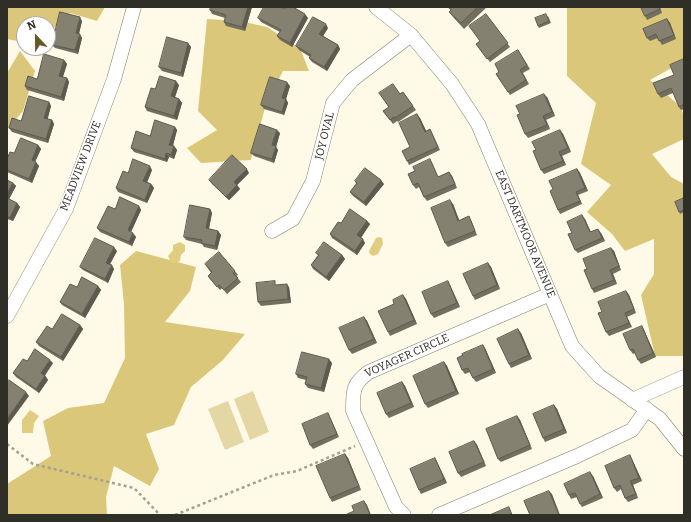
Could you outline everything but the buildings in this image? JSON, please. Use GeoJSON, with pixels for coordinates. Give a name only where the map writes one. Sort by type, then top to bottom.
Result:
{"type":"FeatureCollection","features":[{"type":"Feature","properties":{"kind":"street","name":"MEADVIEW DRIVE"},"geometry":{"type":"LineString","coordinates":[[7,316],[66,209],[114,79],[134,7]]}},
{"type":"Feature","properties":{"kind":"street","name":"EAST DARTMOOR AVENUE"},"geometry":{"type":"LineString","coordinates":[[376,7],[411,35],[452,84],[478,124],[572,346],[599,376],[647,409],[660,420],[684,450]]}},
{"type":"Feature","properties":{"kind":"street","name":"JOY OVAL"},"geometry":{"type":"LineString","coordinates":[[272,232],[293,219],[313,181],[333,103],[352,80],[411,35]]}},
{"type":"Feature","properties":{"kind":"street","name":"VOYAGER CIRCLE"},"geometry":{"type":"LineString","coordinates":[[404,515],[396,507],[353,411],[353,394],[358,379],[369,372],[550,294]]}},
{"type":"Feature","properties":{"kind":"street"},"geometry":{"type":"LineString","coordinates":[[632,400],[684,377]]}},
{"type":"Feature","properties":{"kind":"street"},"geometry":{"type":"LineString","coordinates":[[440,515],[577,456],[632,430],[647,409]]}},
{"type":"Feature","properties":{"kind":"path"},"geometry":{"type":"LineString","coordinates":[[175,515],[274,475],[297,471],[367,441]]}},
{"type":"Feature","properties":{"kind":"path"},"geometry":{"type":"LineString","coordinates":[[7,444],[33,464],[134,488],[160,515]]}},
{"type":"Feature","properties":{"kind":"shaded area"},"geometry":{"type":"Polygon","coordinates":[[[8,7],[105,7],[97,21],[70,13],[56,26],[56,16],[16,16],[16,41],[7,39],[8,7]]]}},
{"type":"Feature","properties":{"kind":"shaded area"},"geometry":{"type":"Polygon","coordinates":[[[567,7],[684,7],[684,61],[650,80],[681,107],[684,117],[684,139],[652,154],[671,177],[684,184],[684,356],[655,356],[641,295],[654,274],[654,239],[625,251],[612,234],[587,212],[611,185],[581,164],[596,103],[567,76],[567,7]]]}},
{"type":"Feature","properties":{"kind":"shaded area"},"geometry":{"type":"Polygon","coordinates":[[[207,19],[240,21],[267,27],[300,48],[309,71],[283,71],[266,104],[251,160],[201,163],[187,148],[217,130],[198,111],[207,19]]]}},
{"type":"Feature","properties":{"kind":"shaded area"},"geometry":{"type":"Polygon","coordinates":[[[17,56],[24,56],[35,71],[23,111],[7,130],[7,73],[17,56]]]}},
{"type":"Feature","properties":{"kind":"shaded area"},"geometry":{"type":"Polygon","coordinates":[[[376,238],[382,238],[383,244],[378,254],[373,256],[369,251],[376,238]]]}},
{"type":"Feature","properties":{"kind":"shaded area"},"geometry":{"type":"Polygon","coordinates":[[[180,242],[185,245],[185,251],[181,255],[180,261],[172,264],[168,256],[173,250],[173,245],[180,242]]]}},
{"type":"Feature","properties":{"kind":"shaded area"},"geometry":{"type":"Polygon","coordinates":[[[136,251],[196,267],[190,291],[165,322],[245,334],[223,360],[191,387],[174,425],[146,434],[159,469],[150,486],[114,466],[106,497],[107,515],[7,515],[7,484],[51,456],[43,421],[68,408],[104,403],[125,358],[124,304],[120,265],[136,251]]]}},
{"type":"Feature","properties":{"kind":"shaded area"},"geometry":{"type":"Polygon","coordinates":[[[253,391],[269,432],[250,440],[234,399],[253,391]]]}},
{"type":"Feature","properties":{"kind":"shaded area"},"geometry":{"type":"Polygon","coordinates":[[[228,401],[244,442],[225,450],[208,409],[228,401]]]}},
{"type":"Feature","properties":{"kind":"shaded area"},"geometry":{"type":"Polygon","coordinates":[[[30,410],[39,416],[34,423],[33,433],[22,433],[22,420],[30,410]]]}}]}
